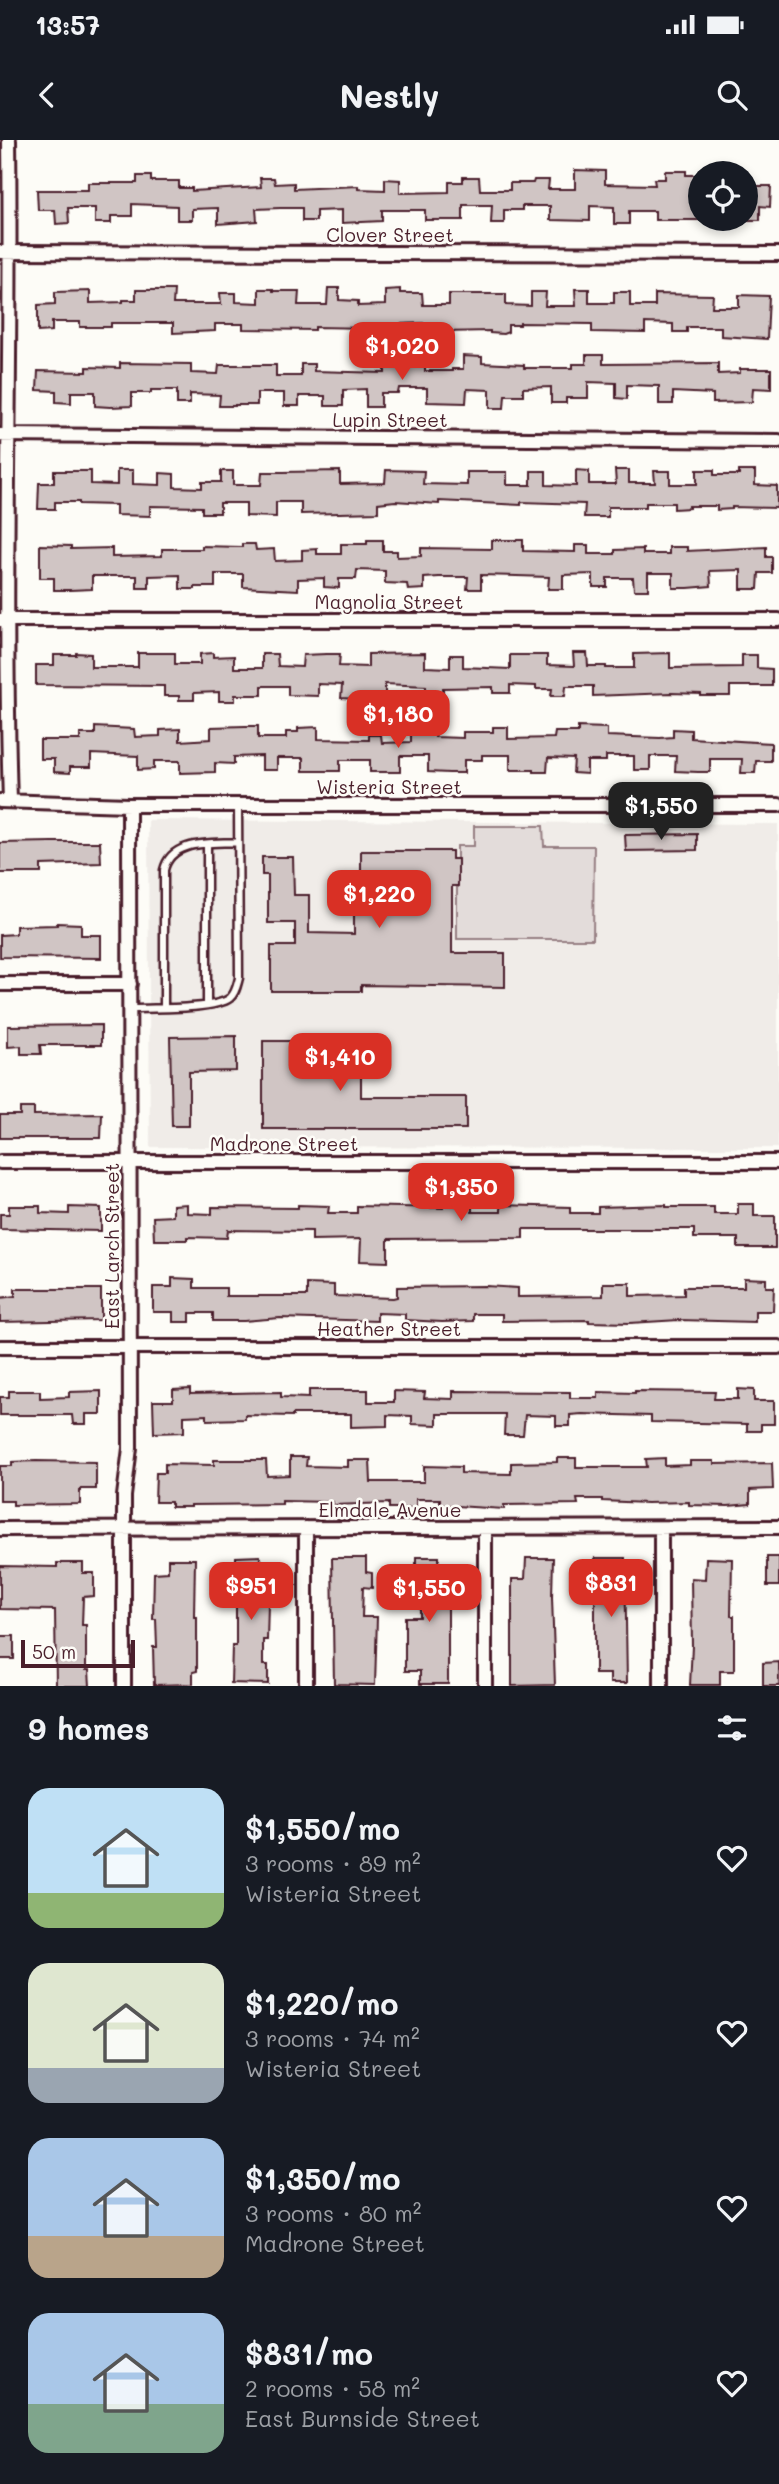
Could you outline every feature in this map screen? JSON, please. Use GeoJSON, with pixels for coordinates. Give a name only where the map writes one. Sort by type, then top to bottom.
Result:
{"type":"FeatureCollection","features":[{"type":"Feature","properties":{"kind":"street"},"geometry":{"type":"LineString","coordinates":[[5,801],[4,435],[9,140]]}},
{"type":"Feature","properties":{"kind":"street","name":"Clover Street"},"geometry":{"type":"LineString","coordinates":[[6,252],[779,254]]}},
{"type":"Feature","properties":{"kind":"street","name":"Lupin Street"},"geometry":{"type":"LineString","coordinates":[[4,435],[779,441]]}},
{"type":"Feature","properties":{"kind":"street","name":"Magnolia Street"},"geometry":{"type":"LineString","coordinates":[[3,621],[779,620]]}},
{"type":"Feature","properties":{"kind":"street","name":"Wisteria Street"},"geometry":{"type":"LineString","coordinates":[[5,801],[130,805],[779,805]]}},
{"type":"Feature","properties":{"kind":"street","name":"East Larch Street"},"geometry":{"type":"LineString","coordinates":[[124,1686],[124,1496],[130,1448],[130,805]]}},
{"type":"Feature","properties":{"kind":"street"},"geometry":{"type":"LineString","coordinates":[[0,984],[130,984]]}},
{"type":"Feature","properties":{"kind":"street","name":"Madrone Street"},"geometry":{"type":"LineString","coordinates":[[0,1162],[779,1162]]}},
{"type":"Feature","properties":{"kind":"street","name":"Heather Street"},"geometry":{"type":"LineString","coordinates":[[0,1347],[779,1347]]}},
{"type":"Feature","properties":{"kind":"street","name":"Elmdale Avenue"},"geometry":{"type":"LineString","coordinates":[[0,1529],[779,1527]]}},
{"type":"Feature","properties":{"kind":"street"},"geometry":{"type":"LineString","coordinates":[[306,1528],[306,1686]]}},
{"type":"Feature","properties":{"kind":"street"},"geometry":{"type":"LineString","coordinates":[[485,1528],[485,1686]]}},
{"type":"Feature","properties":{"kind":"street"},"geometry":{"type":"LineString","coordinates":[[661,1528],[661,1686]]}},
{"type":"Feature","properties":{"kind":"lane"},"geometry":{"type":"LineString","coordinates":[[130,1009],[207,1006],[230,998],[236,990],[239,978],[238,805]]}},
{"type":"Feature","properties":{"kind":"lane"},"geometry":{"type":"LineString","coordinates":[[164,1007],[164,870],[167,859],[174,851],[187,847],[238,842]]}},
{"type":"Feature","properties":{"kind":"lane"},"geometry":{"type":"LineString","coordinates":[[207,845],[207,1006]]}},
{"type":"Feature","properties":{"kind":"shaded area"},"geometry":{"type":"Polygon","coordinates":[[[148,820],[778,824],[778,1148],[150,1147],[148,820]]]}},
{"type":"Feature","properties":{"kind":"shaded area"},"geometry":{"type":"Polygon","coordinates":[[[474,826],[543,826],[544,846],[594,846],[593,939],[457,939],[457,846],[474,846],[474,826]]]}},
{"type":"Feature","properties":{"kind":"building"},"geometry":{"type":"Polygon","coordinates":[[[575,170],[605,171],[605,184],[655,185],[654,179],[665,179],[665,171],[686,171],[688,220],[655,220],[655,211],[629,211],[629,224],[614,224],[614,207],[590,206],[590,221],[550,220],[550,206],[522,206],[522,210],[504,210],[504,223],[491,223],[492,205],[463,205],[463,220],[425,220],[425,210],[382,210],[382,221],[342,223],[342,210],[316,211],[316,221],[302,221],[302,208],[280,208],[256,209],[257,221],[218,224],[218,208],[192,209],[192,220],[177,220],[177,206],[132,204],[132,216],[111,216],[111,223],[95,223],[95,208],[68,208],[69,223],[56,224],[55,210],[38,210],[37,190],[88,190],[88,183],[137,183],[137,176],[151,176],[151,181],[179,181],[179,188],[192,188],[192,191],[261,187],[260,178],[274,178],[275,184],[294,183],[294,189],[358,186],[358,189],[385,190],[385,179],[400,180],[400,193],[449,192],[449,182],[463,182],[463,177],[479,177],[480,190],[510,190],[510,183],[533,183],[534,180],[549,180],[548,189],[575,189],[575,170]]]}},
{"type":"Feature","properties":{"kind":"building"},"geometry":{"type":"Polygon","coordinates":[[[758,186],[771,186],[770,207],[760,206],[760,220],[758,186]]]}},
{"type":"Feature","properties":{"kind":"building"},"geometry":{"type":"Polygon","coordinates":[[[328,288],[339,288],[339,300],[358,301],[358,306],[385,305],[385,290],[400,289],[400,293],[422,293],[423,305],[449,305],[449,294],[506,294],[506,305],[531,306],[531,292],[546,292],[545,306],[576,306],[575,289],[589,289],[589,303],[614,303],[614,292],[630,292],[630,306],[655,306],[655,294],[713,295],[712,307],[739,307],[739,295],[769,296],[767,339],[721,336],[721,327],[687,327],[687,332],[673,332],[673,324],[645,323],[645,333],[592,332],[592,324],[520,323],[508,325],[508,332],[503,334],[490,331],[442,332],[442,335],[424,336],[423,323],[400,324],[400,332],[370,333],[370,328],[243,329],[243,324],[215,324],[215,331],[173,333],[173,323],[111,323],[111,327],[80,327],[80,322],[52,322],[52,331],[38,332],[38,305],[55,304],[55,292],[90,291],[90,303],[136,300],[136,290],[174,290],[173,304],[221,304],[220,293],[236,293],[236,302],[259,303],[259,289],[273,289],[299,291],[298,305],[327,305],[328,288]]]}},
{"type":"Feature","properties":{"kind":"building"},"geometry":{"type":"Polygon","coordinates":[[[586,355],[603,355],[603,364],[718,363],[718,374],[740,373],[740,369],[771,369],[771,389],[753,388],[752,402],[713,403],[713,394],[673,392],[673,404],[659,404],[659,386],[627,385],[627,399],[616,398],[616,383],[588,382],[588,398],[566,398],[566,403],[551,403],[551,387],[523,388],[523,395],[505,395],[504,408],[490,408],[490,390],[467,389],[466,403],[427,402],[427,388],[399,388],[398,393],[381,393],[381,407],[366,407],[366,389],[343,390],[343,406],[325,406],[325,396],[299,396],[299,406],[284,406],[284,393],[257,393],[257,405],[219,406],[220,395],[190,394],[190,404],[177,404],[177,390],[151,390],[151,393],[132,393],[132,406],[110,407],[95,406],[95,392],[71,392],[71,403],[56,402],[56,391],[37,390],[38,371],[87,372],[87,367],[120,368],[120,363],[191,364],[191,373],[218,374],[219,365],[276,365],[276,376],[301,376],[301,364],[314,364],[314,371],[385,373],[385,361],[425,361],[425,371],[452,371],[463,369],[463,356],[482,357],[482,363],[524,365],[524,368],[573,368],[573,364],[586,364],[586,355]]]}},
{"type":"Feature","properties":{"kind":"building"},"geometry":{"type":"Polygon","coordinates":[[[117,470],[133,470],[133,484],[160,485],[160,473],[174,474],[174,487],[202,488],[202,482],[221,482],[221,471],[233,471],[233,485],[261,485],[262,472],[340,471],[340,484],[385,483],[386,470],[424,471],[423,484],[467,485],[467,472],[507,472],[507,485],[531,485],[531,471],[546,471],[546,485],[576,486],[576,470],[589,471],[589,484],[616,484],[615,470],[629,470],[629,483],[655,483],[654,471],[670,471],[670,484],[697,484],[697,470],[714,470],[714,475],[739,475],[739,471],[755,471],[755,485],[777,486],[777,508],[732,507],[717,510],[717,506],[689,506],[674,509],[674,503],[646,503],[646,507],[608,507],[608,517],[584,517],[585,504],[521,502],[521,505],[395,501],[378,503],[378,512],[301,514],[301,502],[276,502],[276,517],[246,516],[246,503],[220,503],[220,513],[202,513],[202,507],[150,506],[150,516],[116,515],[116,505],[79,502],[55,502],[55,509],[38,509],[39,483],[54,483],[54,471],[91,471],[91,484],[117,485],[117,470]]]}},
{"type":"Feature","properties":{"kind":"building"},"geometry":{"type":"Polygon","coordinates":[[[367,540],[383,540],[383,551],[397,551],[397,557],[421,556],[421,548],[492,549],[492,540],[523,540],[523,551],[575,552],[575,545],[588,545],[588,554],[615,554],[615,550],[643,549],[643,554],[669,554],[669,547],[687,547],[687,551],[766,547],[766,557],[772,557],[772,573],[759,573],[758,589],[741,589],[741,570],[710,571],[711,586],[688,588],[673,588],[673,573],[648,573],[648,590],[634,590],[633,578],[607,578],[607,587],[593,587],[593,574],[563,575],[563,589],[548,589],[549,577],[481,575],[481,589],[467,589],[468,577],[439,577],[424,578],[424,589],[408,590],[407,584],[385,583],[385,571],[357,570],[356,579],[339,579],[339,588],[324,587],[324,578],[298,579],[298,590],[243,587],[243,574],[215,574],[215,587],[195,589],[180,589],[180,575],[149,576],[149,588],[137,588],[137,576],[92,576],[92,589],[70,590],[54,590],[54,578],[40,578],[40,545],[71,546],[71,549],[112,548],[112,557],[162,556],[162,549],[242,547],[242,544],[255,544],[256,550],[274,549],[275,561],[302,560],[302,550],[317,549],[317,554],[341,554],[341,544],[367,544],[367,540]]]}},
{"type":"Feature","properties":{"kind":"building"},"geometry":{"type":"Polygon","coordinates":[[[138,653],[175,653],[175,664],[200,664],[200,654],[213,653],[213,657],[234,656],[234,668],[262,668],[262,654],[277,654],[278,666],[302,667],[303,655],[340,654],[339,666],[368,667],[368,654],[425,653],[425,667],[450,668],[450,655],[463,655],[463,667],[510,669],[510,655],[547,655],[547,665],[574,666],[573,653],[587,653],[588,666],[634,668],[634,654],[670,653],[670,668],[742,667],[742,655],[757,655],[757,668],[772,669],[772,686],[730,686],[730,696],[671,693],[593,696],[593,686],[566,686],[565,696],[551,696],[552,689],[510,685],[510,693],[493,693],[493,687],[443,688],[443,697],[426,696],[426,686],[385,684],[385,697],[356,699],[341,698],[342,685],[318,684],[318,696],[288,695],[288,686],[262,686],[262,695],[235,695],[235,701],[219,701],[219,692],[194,693],[194,700],[164,696],[164,686],[36,685],[36,665],[54,665],[54,655],[91,654],[91,667],[138,667],[138,653]]]}},
{"type":"Feature","properties":{"kind":"building"},"geometry":{"type":"Polygon","coordinates":[[[258,726],[258,738],[286,738],[286,732],[318,727],[318,739],[369,740],[369,735],[381,735],[382,743],[411,742],[411,729],[435,729],[435,737],[463,738],[463,732],[493,732],[493,727],[508,727],[508,739],[554,738],[555,732],[578,732],[578,727],[607,728],[607,736],[660,738],[673,737],[673,729],[691,730],[691,738],[771,743],[771,761],[756,761],[755,773],[741,773],[742,759],[710,759],[710,772],[698,772],[675,771],[676,756],[650,756],[650,770],[634,770],[634,756],[606,756],[606,761],[587,761],[587,774],[573,773],[574,759],[548,758],[547,772],[534,772],[510,770],[510,755],[482,755],[482,760],[464,760],[464,773],[449,773],[428,772],[428,756],[400,756],[400,772],[370,772],[370,760],[340,760],[340,771],[303,771],[303,758],[277,758],[277,770],[262,770],[262,756],[234,757],[234,764],[215,763],[215,772],[180,773],[180,761],[154,761],[154,769],[138,770],[138,756],[91,754],[91,767],[70,767],[70,773],[54,772],[54,759],[40,759],[40,740],[80,740],[80,734],[95,734],[95,727],[134,729],[135,737],[160,736],[160,730],[180,729],[180,741],[211,739],[211,727],[258,726]]]}},
{"type":"Feature","properties":{"kind":"building"},"geometry":{"type":"Polygon","coordinates":[[[697,834],[697,850],[626,851],[625,835],[697,834]]]}},
{"type":"Feature","properties":{"kind":"building"},"geometry":{"type":"Polygon","coordinates":[[[100,842],[101,863],[41,865],[41,873],[0,873],[0,843],[100,842]]]}},
{"type":"Feature","properties":{"kind":"building"},"geometry":{"type":"Polygon","coordinates":[[[361,851],[452,851],[452,859],[458,859],[458,886],[452,886],[452,953],[505,953],[505,987],[361,985],[361,991],[271,991],[271,946],[295,946],[295,923],[268,923],[268,875],[262,875],[262,857],[293,857],[294,895],[309,895],[309,933],[354,934],[354,880],[361,880],[361,851]]]}},
{"type":"Feature","properties":{"kind":"building"},"geometry":{"type":"Polygon","coordinates":[[[81,924],[81,935],[101,935],[101,958],[0,957],[0,935],[16,934],[16,926],[81,924]]]}},
{"type":"Feature","properties":{"kind":"building"},"geometry":{"type":"Polygon","coordinates":[[[101,1025],[101,1045],[40,1045],[41,1054],[21,1054],[21,1046],[8,1047],[8,1026],[101,1025]]]}},
{"type":"Feature","properties":{"kind":"building"},"geometry":{"type":"Polygon","coordinates":[[[236,1036],[236,1071],[189,1072],[189,1126],[172,1126],[170,1037],[236,1036]]]}},
{"type":"Feature","properties":{"kind":"building"},"geometry":{"type":"Polygon","coordinates":[[[263,1041],[361,1041],[361,1097],[466,1097],[466,1129],[263,1129],[263,1041]]]}},
{"type":"Feature","properties":{"kind":"building"},"geometry":{"type":"Polygon","coordinates":[[[20,1108],[34,1108],[34,1115],[102,1114],[101,1138],[0,1138],[0,1115],[20,1115],[20,1108]]]}},
{"type":"Feature","properties":{"kind":"building"},"geometry":{"type":"Polygon","coordinates":[[[187,1204],[187,1213],[212,1214],[212,1207],[298,1208],[298,1205],[329,1206],[328,1213],[357,1213],[357,1206],[443,1208],[443,1205],[472,1206],[472,1212],[501,1212],[501,1205],[570,1207],[570,1213],[598,1213],[598,1207],[666,1205],[714,1207],[714,1214],[738,1214],[738,1204],[754,1204],[754,1216],[775,1216],[775,1248],[738,1248],[738,1238],[694,1238],[694,1229],[523,1229],[523,1238],[388,1239],[388,1262],[360,1261],[361,1239],[312,1240],[312,1231],[228,1230],[227,1238],[154,1240],[153,1217],[173,1216],[173,1205],[187,1204]]]}},
{"type":"Feature","properties":{"kind":"building"},"geometry":{"type":"Polygon","coordinates":[[[9,1206],[40,1206],[40,1213],[69,1214],[69,1207],[101,1208],[101,1231],[0,1229],[0,1214],[9,1214],[9,1206]]]}},
{"type":"Feature","properties":{"kind":"building"},"geometry":{"type":"Polygon","coordinates":[[[172,1278],[194,1279],[194,1288],[226,1288],[226,1296],[307,1296],[307,1284],[334,1285],[334,1296],[393,1298],[397,1297],[397,1287],[518,1288],[518,1297],[603,1296],[603,1283],[630,1283],[630,1296],[684,1295],[684,1287],[744,1287],[744,1278],[766,1279],[766,1287],[774,1287],[773,1311],[755,1311],[755,1322],[502,1321],[502,1314],[473,1314],[473,1321],[442,1322],[405,1320],[405,1314],[377,1313],[377,1321],[280,1318],[213,1321],[213,1313],[190,1313],[190,1322],[173,1322],[173,1312],[153,1312],[153,1287],[172,1287],[172,1278]]]}},
{"type":"Feature","properties":{"kind":"building"},"geometry":{"type":"Polygon","coordinates":[[[15,1289],[101,1289],[101,1320],[0,1322],[0,1298],[15,1296],[15,1289]]]}},
{"type":"Feature","properties":{"kind":"building"},"geometry":{"type":"Polygon","coordinates":[[[190,1389],[190,1394],[281,1392],[281,1397],[309,1398],[309,1390],[368,1390],[368,1402],[394,1402],[394,1391],[425,1392],[424,1398],[453,1399],[453,1391],[570,1392],[570,1398],[598,1398],[598,1392],[635,1391],[715,1392],[714,1399],[738,1399],[738,1389],[754,1390],[754,1401],[774,1401],[774,1424],[761,1424],[761,1431],[747,1431],[747,1424],[651,1422],[651,1416],[582,1414],[570,1415],[570,1426],[556,1426],[556,1416],[525,1415],[523,1435],[504,1435],[505,1414],[437,1414],[437,1425],[412,1424],[412,1416],[387,1415],[387,1426],[351,1427],[351,1414],[245,1415],[245,1419],[207,1420],[207,1415],[184,1416],[184,1432],[154,1433],[153,1401],[173,1401],[173,1390],[190,1389]]]}},
{"type":"Feature","properties":{"kind":"building"},"geometry":{"type":"Polygon","coordinates":[[[9,1391],[40,1391],[40,1398],[69,1397],[69,1392],[101,1391],[101,1414],[86,1414],[86,1424],[73,1424],[72,1415],[0,1415],[0,1397],[9,1397],[9,1391]]]}},
{"type":"Feature","properties":{"kind":"building"},"geometry":{"type":"Polygon","coordinates":[[[290,1457],[307,1457],[306,1466],[348,1467],[348,1460],[370,1460],[371,1482],[424,1482],[424,1466],[461,1467],[461,1473],[511,1474],[511,1463],[557,1462],[557,1458],[576,1458],[576,1467],[647,1467],[646,1459],[665,1458],[665,1466],[690,1465],[690,1461],[714,1461],[714,1464],[772,1463],[773,1489],[750,1490],[750,1504],[728,1506],[602,1499],[577,1499],[578,1504],[504,1505],[504,1509],[440,1505],[440,1499],[416,1499],[416,1508],[389,1508],[389,1503],[333,1505],[333,1502],[282,1501],[282,1504],[171,1507],[171,1502],[155,1502],[156,1473],[165,1473],[165,1464],[214,1465],[214,1460],[266,1460],[267,1476],[290,1475],[290,1457]]]}},
{"type":"Feature","properties":{"kind":"building"},"geometry":{"type":"Polygon","coordinates":[[[12,1462],[96,1462],[96,1489],[80,1489],[80,1504],[13,1505],[13,1501],[0,1501],[0,1466],[12,1466],[12,1462]]]}},
{"type":"Feature","properties":{"kind":"building"},"geometry":{"type":"Polygon","coordinates":[[[260,1556],[261,1566],[269,1566],[267,1640],[263,1640],[263,1665],[268,1665],[268,1684],[231,1683],[232,1646],[236,1646],[236,1557],[260,1556]]]}},
{"type":"Feature","properties":{"kind":"building"},"geometry":{"type":"Polygon","coordinates":[[[416,1557],[439,1557],[439,1567],[448,1567],[448,1684],[420,1684],[420,1671],[405,1671],[405,1617],[420,1617],[420,1587],[409,1588],[409,1573],[416,1572],[416,1557]]]}},
{"type":"Feature","properties":{"kind":"building"},"geometry":{"type":"Polygon","coordinates":[[[767,1557],[779,1557],[779,1586],[767,1586],[767,1557]]]}},
{"type":"Feature","properties":{"kind":"building"},"geometry":{"type":"Polygon","coordinates":[[[332,1558],[366,1558],[366,1572],[372,1573],[372,1588],[363,1587],[362,1617],[377,1617],[375,1685],[334,1684],[332,1558]]]}},
{"type":"Feature","properties":{"kind":"building"},"geometry":{"type":"Polygon","coordinates":[[[526,1558],[553,1558],[555,1685],[512,1686],[512,1579],[525,1579],[526,1558]]]}},
{"type":"Feature","properties":{"kind":"building"},"geometry":{"type":"Polygon","coordinates":[[[595,1558],[625,1558],[627,1683],[610,1683],[610,1674],[595,1674],[595,1558]]]}},
{"type":"Feature","properties":{"kind":"building"},"geometry":{"type":"Polygon","coordinates":[[[706,1558],[732,1559],[734,1671],[720,1671],[720,1685],[690,1685],[691,1578],[705,1579],[706,1558]]]}},
{"type":"Feature","properties":{"kind":"building"},"geometry":{"type":"Polygon","coordinates":[[[168,1559],[195,1559],[197,1671],[193,1672],[193,1684],[154,1685],[153,1647],[157,1647],[156,1619],[153,1619],[154,1573],[168,1572],[168,1559]]]}},
{"type":"Feature","properties":{"kind":"building"},"geometry":{"type":"Polygon","coordinates":[[[57,1563],[83,1563],[83,1573],[94,1573],[94,1596],[83,1597],[82,1625],[86,1625],[86,1670],[89,1670],[90,1686],[56,1686],[55,1610],[0,1609],[0,1566],[57,1567],[57,1563]]]}},
{"type":"Feature","properties":{"kind":"building"},"geometry":{"type":"Polygon","coordinates":[[[0,1636],[14,1636],[14,1659],[0,1659],[0,1636]]]}},
{"type":"Feature","properties":{"kind":"building"},"geometry":{"type":"Polygon","coordinates":[[[779,1662],[779,1686],[763,1686],[763,1663],[779,1662]]]}}]}
